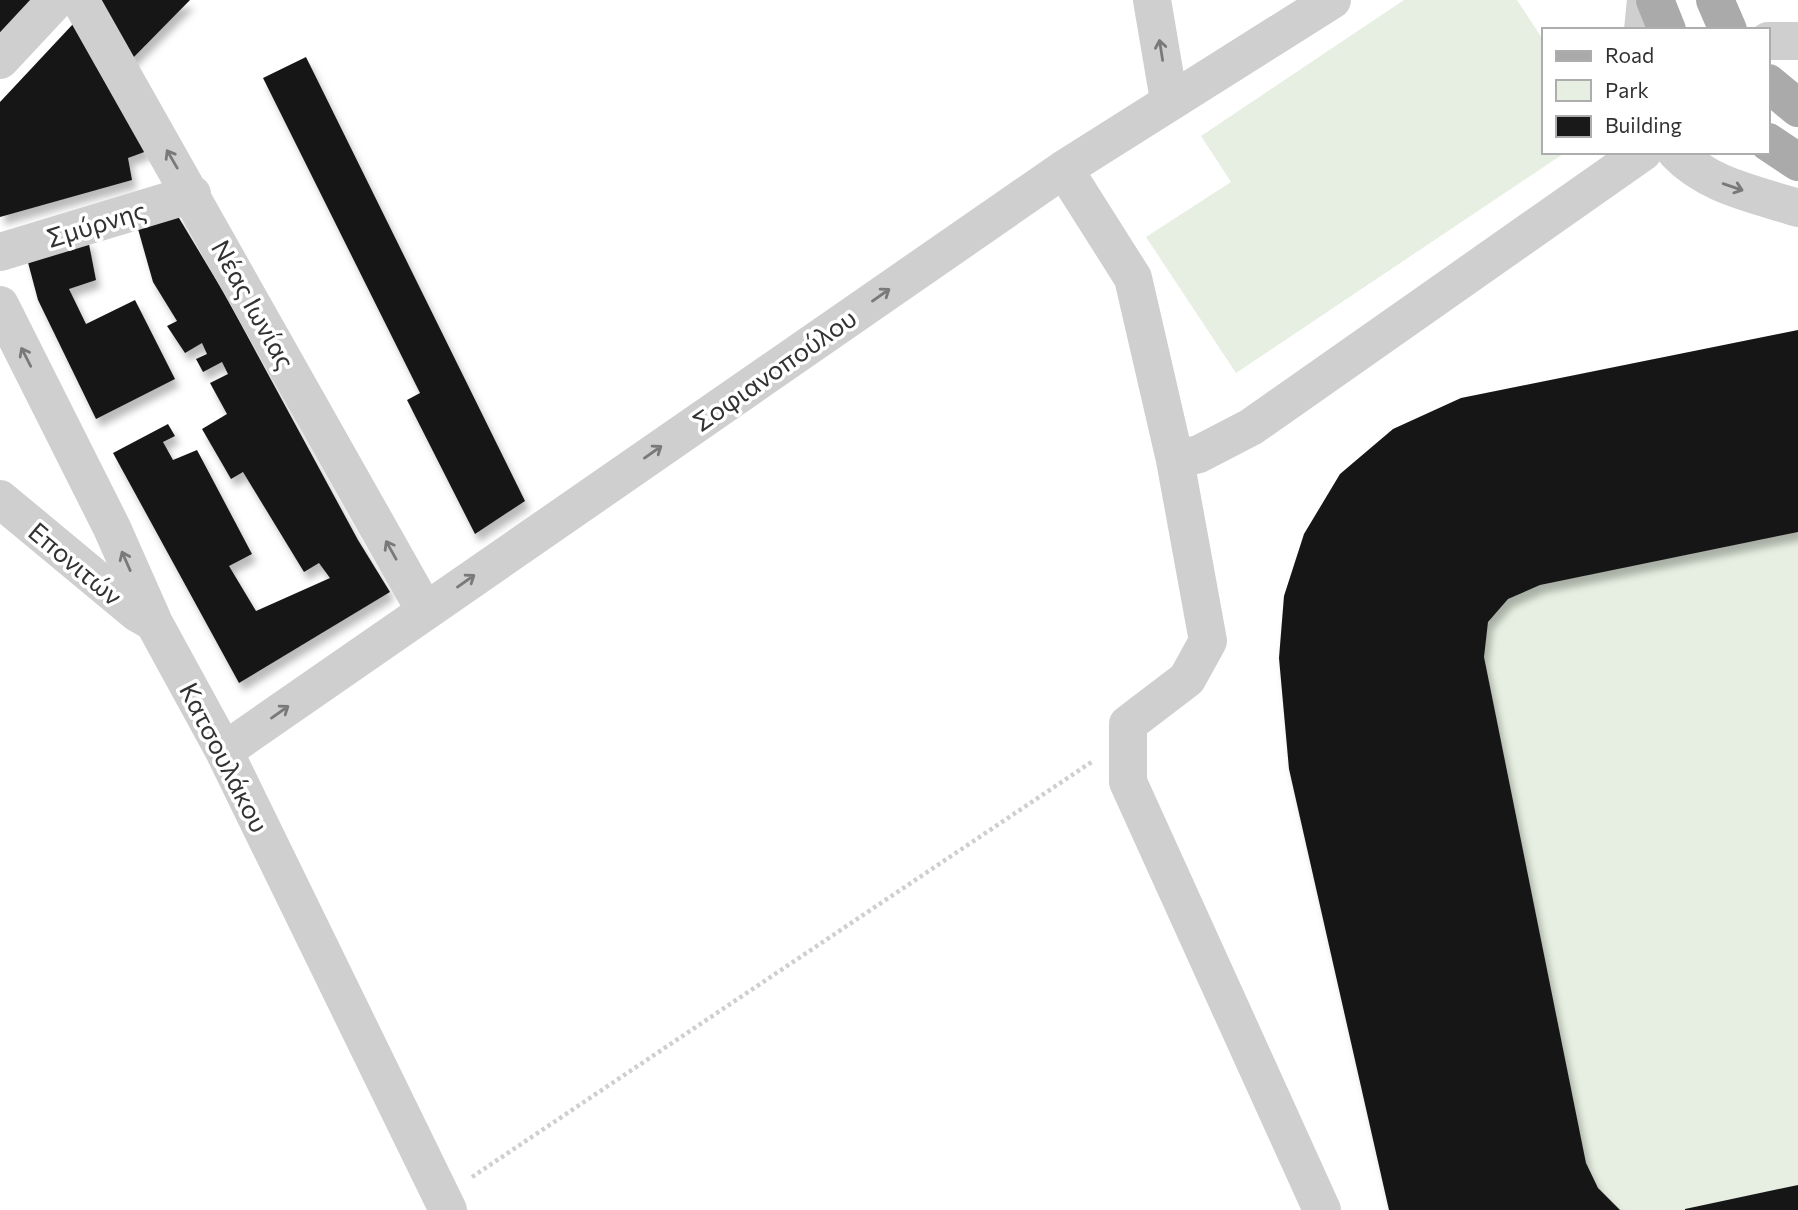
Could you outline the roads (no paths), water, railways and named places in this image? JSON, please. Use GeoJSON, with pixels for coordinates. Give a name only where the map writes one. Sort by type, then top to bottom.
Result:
{"type":"FeatureCollection","features":[{"type":"Feature","properties":{"kind":"main road"},"geometry":{"type":"LineString","coordinates":[[1655,0],[1666,28]]}},
{"type":"Feature","properties":{"kind":"main road"},"geometry":{"type":"LineString","coordinates":[[1715,0],[1727,28]]}},
{"type":"Feature","properties":{"kind":"main road"},"geometry":{"type":"LineString","coordinates":[[1770,85],[1798,108]]}},
{"type":"Feature","properties":{"kind":"main road"},"geometry":{"type":"LineString","coordinates":[[1770,143],[1798,162]]}},
{"type":"Feature","properties":{"kind":"street"},"geometry":{"type":"LineString","coordinates":[[0,60],[56,0]]}},
{"type":"Feature","properties":{"kind":"street","name":"Νέας Ιωνίας"},"geometry":{"type":"LineString","coordinates":[[80,0],[425,610]]}},
{"type":"Feature","properties":{"kind":"street"},"geometry":{"type":"LineString","coordinates":[[1152,0],[1169,100]]}},
{"type":"Feature","properties":{"kind":"street","name":"Σοφιανοπούλου"},"geometry":{"type":"LineString","coordinates":[[224,751],[1064,169],[1169,100],[1332,0]]}},
{"type":"Feature","properties":{"kind":"street"},"geometry":{"type":"LineString","coordinates":[[1643,28],[1646,0]]}},
{"type":"Feature","properties":{"kind":"street"},"geometry":{"type":"LineString","coordinates":[[1770,41],[1798,41]]}},
{"type":"Feature","properties":{"kind":"street"},"geometry":{"type":"LineString","coordinates":[[1175,460],[1199,454],[1251,427],[1640,154]]}},
{"type":"Feature","properties":{"kind":"street"},"geometry":{"type":"LineString","coordinates":[[1678,154],[1703,174],[1725,185],[1798,208]]}},
{"type":"Feature","properties":{"kind":"street"},"geometry":{"type":"LineString","coordinates":[[1064,169],[1133,278],[1175,460],[1208,641],[1187,678],[1128,724],[1128,782],[1322,1210]]}},
{"type":"Feature","properties":{"kind":"street","name":"Σμύρνης"},"geometry":{"type":"LineString","coordinates":[[0,252],[192,194]]}},
{"type":"Feature","properties":{"kind":"street","name":"Κατσουλάκου"},"geometry":{"type":"LineString","coordinates":[[0,305],[112,528],[155,623],[224,751],[445,1204]]}},
{"type":"Feature","properties":{"kind":"street","name":"Επονιτών"},"geometry":{"type":"LineString","coordinates":[[0,499],[136,612],[155,623]]}}]}
